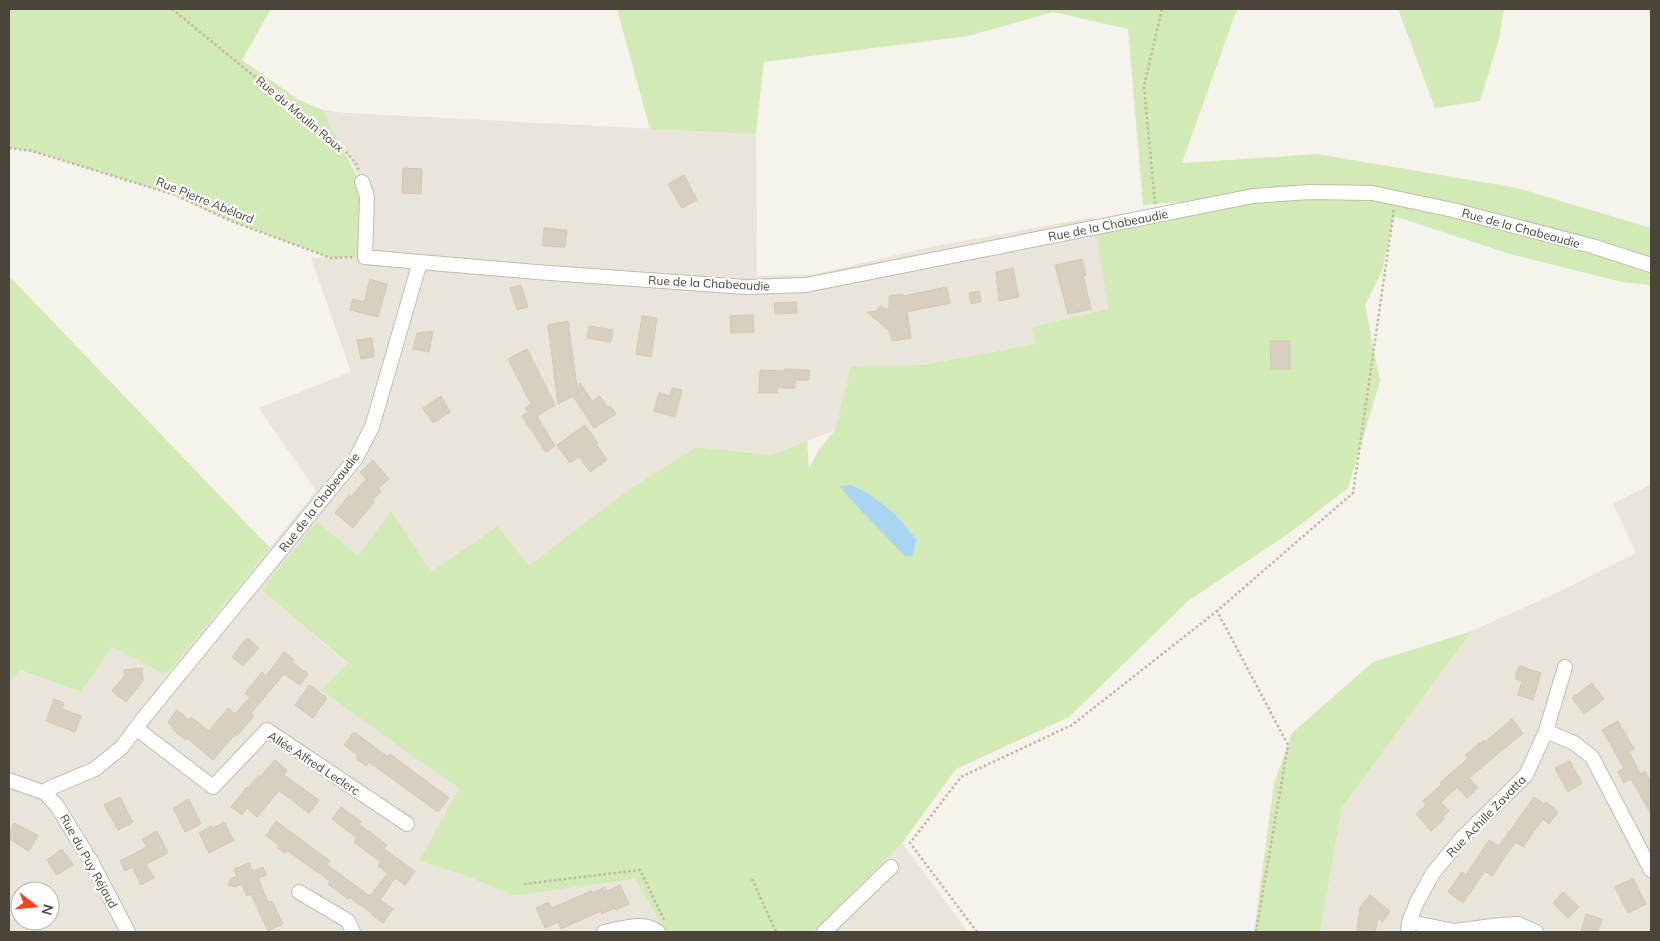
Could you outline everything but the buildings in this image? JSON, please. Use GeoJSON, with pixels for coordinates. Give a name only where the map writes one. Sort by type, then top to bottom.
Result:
{"type":"FeatureCollection","features":[{"type":"Feature","properties":{"kind":"street"},"geometry":{"type":"LineString","coordinates":[[362,182],[367,196],[365,257],[420,262]]}},
{"type":"Feature","properties":{"kind":"street","name":"Rue de la Chabeaudie"},"geometry":{"type":"LineString","coordinates":[[45,793],[48,789],[95,769],[122,747],[356,458],[372,427],[420,262],[746,287],[806,285],[1253,196],[1300,193],[1372,193],[1453,210],[1592,246],[1651,265]]}},
{"type":"Feature","properties":{"kind":"street","name":"Rue Achille Zavatta"},"geometry":{"type":"LineString","coordinates":[[1408,927],[1417,902],[1433,873],[1462,838],[1526,775],[1546,731],[1564,667]]}},
{"type":"Feature","properties":{"kind":"street","name":"Allée Alfred Leclerc"},"geometry":{"type":"LineString","coordinates":[[137,729],[213,787],[267,730],[406,824]]}},
{"type":"Feature","properties":{"kind":"street"},"geometry":{"type":"LineString","coordinates":[[1546,731],[1574,743],[1592,757],[1651,870]]}},
{"type":"Feature","properties":{"kind":"street"},"geometry":{"type":"LineString","coordinates":[[9,780],[45,793]]}},
{"type":"Feature","properties":{"kind":"street","name":"Rue du Puy Réjaud"},"geometry":{"type":"LineString","coordinates":[[45,793],[57,806],[92,863],[128,932]]}},
{"type":"Feature","properties":{"kind":"street"},"geometry":{"type":"LineString","coordinates":[[824,932],[891,867]]}},
{"type":"Feature","properties":{"kind":"street"},"geometry":{"type":"LineString","coordinates":[[299,892],[348,921],[353,932]]}},
{"type":"Feature","properties":{"kind":"street"},"geometry":{"type":"LineString","coordinates":[[1408,927],[1455,931],[1518,924],[1536,932]]}},
{"type":"Feature","properties":{"kind":"street"},"geometry":{"type":"LineString","coordinates":[[604,932],[631,926],[662,928]]}},
{"type":"Feature","properties":{"kind":"path","name":"Rue du Moulin Roux"},"geometry":{"type":"LineString","coordinates":[[172,9],[343,149],[356,163],[362,182]]}},
{"type":"Feature","properties":{"kind":"path"},"geometry":{"type":"LineString","coordinates":[[1156,215],[1144,86],[1162,9]]}},
{"type":"Feature","properties":{"kind":"path","name":"Rue Pierre Abélard"},"geometry":{"type":"LineString","coordinates":[[9,148],[32,151],[175,196],[231,220],[331,258],[365,257]]}},
{"type":"Feature","properties":{"kind":"path"},"geometry":{"type":"LineString","coordinates":[[977,932],[910,843],[961,777],[1072,725],[1217,611],[1353,493],[1396,198]]}},
{"type":"Feature","properties":{"kind":"path"},"geometry":{"type":"LineString","coordinates":[[1217,611],[1288,745],[1256,932]]}},
{"type":"Feature","properties":{"kind":"path"},"geometry":{"type":"LineString","coordinates":[[524,884],[640,870],[662,928]]}},
{"type":"Feature","properties":{"kind":"path"},"geometry":{"type":"LineString","coordinates":[[752,879],[776,932]]}},
{"type":"Feature","properties":{"kind":"shaded area"},"geometry":{"type":"Polygon","coordinates":[[[323,110],[347,113],[756,134],[757,276],[816,274],[930,247],[1094,217],[1108,309],[1032,327],[1035,344],[922,365],[851,367],[835,430],[771,455],[696,447],[630,489],[529,565],[496,526],[431,573],[358,556],[317,522],[261,590],[348,664],[322,690],[459,788],[419,861],[466,876],[514,896],[636,879],[666,932],[9,932],[9,684],[19,670],[81,692],[112,647],[166,675],[316,491],[259,408],[351,372],[311,258],[365,257],[362,182],[323,110]]]}},
{"type":"Feature","properties":{"kind":"shaded area"},"geometry":{"type":"Polygon","coordinates":[[[1651,484],[1651,932],[1320,932],[1342,807],[1472,631],[1565,589],[1636,553],[1613,504],[1651,484]]]}},
{"type":"Feature","properties":{"kind":"shaded area"},"geometry":{"type":"Polygon","coordinates":[[[902,843],[968,932],[813,932],[902,843]]]}},
{"type":"Feature","properties":{"kind":"green space"},"geometry":{"type":"Polygon","coordinates":[[[9,9],[271,9],[242,60],[299,100],[323,110],[367,196],[365,257],[331,258],[231,221],[175,195],[32,151],[9,148],[9,9]]]}},
{"type":"Feature","properties":{"kind":"green space"},"geometry":{"type":"Polygon","coordinates":[[[617,9],[1237,9],[1182,163],[1317,154],[1517,188],[1651,228],[1651,285],[1622,282],[1510,254],[1394,216],[1382,271],[1365,305],[1380,381],[1348,488],[1288,534],[1188,601],[1069,717],[956,769],[902,843],[813,932],[666,932],[635,879],[514,896],[466,876],[419,861],[459,788],[321,690],[348,663],[261,590],[317,521],[358,556],[391,511],[431,572],[497,526],[529,565],[630,489],[696,447],[771,455],[807,441],[809,469],[818,451],[835,430],[851,366],[922,365],[1035,344],[1032,327],[1108,309],[1095,227],[1247,197],[1143,205],[1128,29],[1053,12],[968,36],[764,62],[756,134],[650,129],[617,9]],[[867,493],[863,513],[905,556],[867,493]]]}},
{"type":"Feature","properties":{"kind":"green space"},"geometry":{"type":"Polygon","coordinates":[[[1398,9],[1504,9],[1499,39],[1480,101],[1435,108],[1398,9]]]}},
{"type":"Feature","properties":{"kind":"green space"},"geometry":{"type":"Polygon","coordinates":[[[9,276],[270,548],[166,675],[112,647],[81,692],[20,670],[9,684],[9,276]]]}},
{"type":"Feature","properties":{"kind":"green space"},"geometry":{"type":"Polygon","coordinates":[[[1472,631],[1342,807],[1320,932],[1254,932],[1274,784],[1292,733],[1373,662],[1472,631]]]}},
{"type":"Feature","properties":{"kind":"water"},"geometry":{"type":"Polygon","coordinates":[[[852,485],[867,493],[894,513],[916,539],[913,556],[905,556],[839,486],[852,485]]]}}]}
